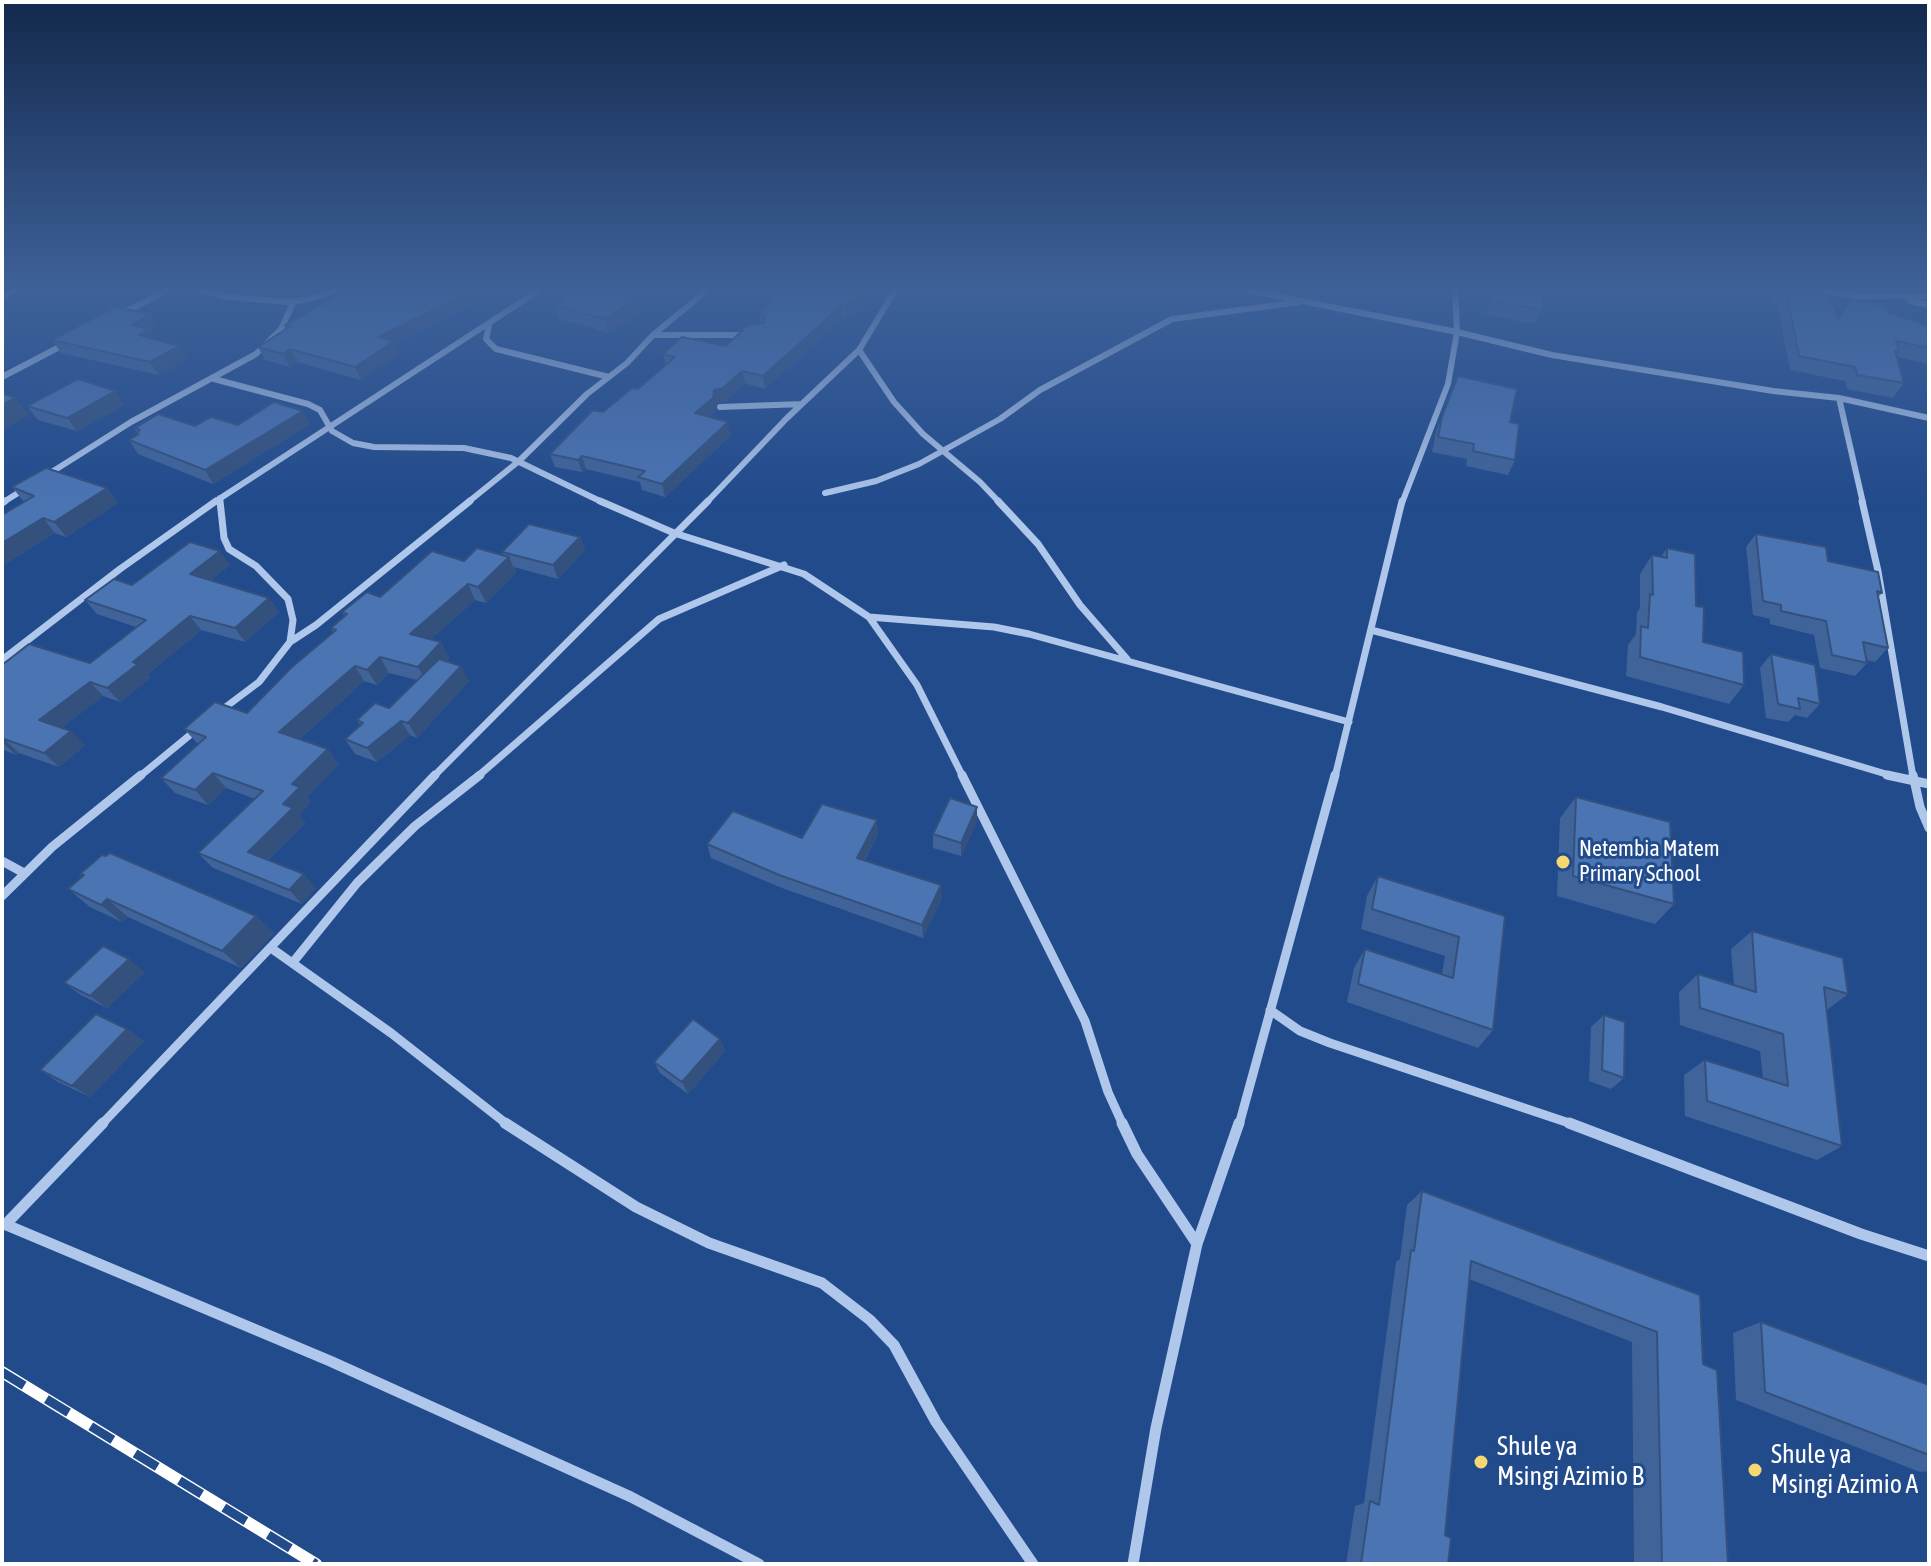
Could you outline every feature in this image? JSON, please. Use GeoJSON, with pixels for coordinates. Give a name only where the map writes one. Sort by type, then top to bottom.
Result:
{"type":"FeatureCollection","features":[{"type":"Feature","properties":{"kind":"street"},"geometry":{"type":"LineString","coordinates":[[2,377],[34,360]]}},
{"type":"Feature","properties":{"kind":"street"},"geometry":{"type":"LineString","coordinates":[[2,503],[131,422],[246,360]]}},
{"type":"Feature","properties":{"kind":"street"},"geometry":{"type":"LineString","coordinates":[[2,660],[120,569],[220,498],[432,360]]}},
{"type":"Feature","properties":{"kind":"street"},"geometry":{"type":"LineString","coordinates":[[541,360],[609,377]]}},
{"type":"Feature","properties":{"kind":"street"},"geometry":{"type":"LineString","coordinates":[[213,717],[259,682],[290,642],[316,625],[519,461],[587,394],[627,360]]}},
{"type":"Feature","properties":{"kind":"street"},"geometry":{"type":"LineString","coordinates":[[759,1564],[631,1497],[330,1361],[4,1224],[466,741],[585,626],[848,360]]}},
{"type":"Feature","properties":{"kind":"street"},"geometry":{"type":"LineString","coordinates":[[866,360],[894,402],[942,452],[980,482],[1038,544],[1080,605],[1128,660]]}},
{"type":"Feature","properties":{"kind":"street"},"geometry":{"type":"LineString","coordinates":[[825,493],[876,481],[942,452],[1000,419],[1040,390],[1096,360]]}},
{"type":"Feature","properties":{"kind":"street"},"geometry":{"type":"LineString","coordinates":[[1133,1564],[1156,1428],[1197,1244],[1238,1127],[1349,722],[1403,497],[1448,384],[1452,360]]}},
{"type":"Feature","properties":{"kind":"street"},"geometry":{"type":"LineString","coordinates":[[1583,360],[1773,391],[1839,398],[1929,418]]}},
{"type":"Feature","properties":{"kind":"street"},"geometry":{"type":"LineString","coordinates":[[214,379],[308,404],[320,410],[328,425],[340,436],[374,447],[464,448],[519,461],[556,482],[674,533],[784,565],[804,574],[869,617],[917,685],[1085,1021],[1108,1092],[1137,1154],[1197,1244]]}},
{"type":"Feature","properties":{"kind":"street"},"geometry":{"type":"LineString","coordinates":[[1839,398],[1878,571],[1904,734],[1920,807],[1929,828]]}},
{"type":"Feature","properties":{"kind":"street"},"geometry":{"type":"LineString","coordinates":[[720,407],[802,404]]}},
{"type":"Feature","properties":{"kind":"street"},"geometry":{"type":"LineString","coordinates":[[220,498],[224,538],[229,549],[256,566],[288,599],[293,620],[290,642]]}},
{"type":"Feature","properties":{"kind":"street"},"geometry":{"type":"LineString","coordinates":[[294,961],[357,883],[415,826],[523,739],[659,619],[784,565]]}},
{"type":"Feature","properties":{"kind":"street"},"geometry":{"type":"LineString","coordinates":[[869,617],[994,627],[1128,660],[1349,722]]}},
{"type":"Feature","properties":{"kind":"street"},"geometry":{"type":"LineString","coordinates":[[1371,630],[1662,707],[1929,784]]}},
{"type":"Feature","properties":{"kind":"street"},"geometry":{"type":"LineString","coordinates":[[2,896],[24,873],[143,771],[203,724]]}},
{"type":"Feature","properties":{"kind":"street"},"geometry":{"type":"LineString","coordinates":[[2,861],[24,873]]}},
{"type":"Feature","properties":{"kind":"street"},"geometry":{"type":"LineString","coordinates":[[271,948],[294,961],[522,1136],[636,1207],[709,1243],[822,1283],[870,1320],[894,1345],[936,1422],[1033,1564]]}},
{"type":"Feature","properties":{"kind":"street"},"geometry":{"type":"LineString","coordinates":[[1270,1010],[1300,1031],[1330,1043],[1514,1103],[1861,1234],[1929,1256]]}},
{"type":"Feature","properties":{"kind":"building"},"geometry":{"type":"Polygon","coordinates":[[[330,360],[365,360],[355,367],[330,360]]]}},
{"type":"Feature","properties":{"kind":"building"},"geometry":{"type":"Polygon","coordinates":[[[671,360],[781,360],[763,376],[742,371],[723,388],[714,390],[713,398],[695,413],[728,422],[662,484],[638,477],[645,471],[582,456],[578,460],[550,454],[593,410],[603,412],[632,388],[638,389],[671,360]]]}},
{"type":"Feature","properties":{"kind":"building"},"geometry":{"type":"Polygon","coordinates":[[[1820,360],[1898,360],[1904,383],[1857,375],[1855,367],[1820,360]]]}},
{"type":"Feature","properties":{"kind":"building"},"geometry":{"type":"Polygon","coordinates":[[[1458,376],[1517,389],[1510,422],[1519,424],[1515,460],[1473,451],[1474,444],[1438,437],[1442,417],[1458,376]]]}},
{"type":"Feature","properties":{"kind":"building"},"geometry":{"type":"Polygon","coordinates":[[[78,379],[115,391],[67,418],[27,406],[78,379]]]}},
{"type":"Feature","properties":{"kind":"building"},"geometry":{"type":"Polygon","coordinates":[[[2,393],[15,398],[2,405],[2,393]]]}},
{"type":"Feature","properties":{"kind":"building"},"geometry":{"type":"Polygon","coordinates":[[[274,402],[303,411],[205,470],[129,440],[139,434],[136,433],[140,430],[135,428],[158,414],[195,426],[211,417],[238,425],[274,402]]]}},
{"type":"Feature","properties":{"kind":"building"},"geometry":{"type":"Polygon","coordinates":[[[46,468],[107,488],[54,522],[43,518],[2,543],[2,515],[34,496],[12,487],[46,468]]]}},
{"type":"Feature","properties":{"kind":"building"},"geometry":{"type":"Polygon","coordinates":[[[529,524],[580,537],[553,565],[502,552],[529,524]]]}},
{"type":"Feature","properties":{"kind":"building"},"geometry":{"type":"Polygon","coordinates":[[[1756,534],[1826,547],[1828,561],[1878,572],[1882,593],[1877,591],[1888,648],[1863,642],[1867,663],[1832,655],[1826,621],[1781,611],[1781,605],[1763,601],[1756,534]]]}},
{"type":"Feature","properties":{"kind":"building"},"geometry":{"type":"Polygon","coordinates":[[[190,542],[220,551],[190,574],[269,598],[235,628],[190,616],[133,662],[138,664],[107,688],[90,682],[39,720],[71,731],[44,753],[2,740],[2,665],[29,644],[90,663],[146,620],[85,600],[114,579],[132,585],[190,542]]]}},
{"type":"Feature","properties":{"kind":"building"},"geometry":{"type":"Polygon","coordinates":[[[477,548],[509,557],[478,587],[468,584],[410,634],[441,642],[418,667],[380,657],[367,670],[355,666],[279,732],[328,749],[292,784],[300,787],[283,804],[293,808],[248,852],[304,874],[289,890],[198,853],[263,791],[213,773],[195,790],[161,778],[206,737],[184,729],[215,702],[247,713],[292,667],[336,630],[331,628],[347,614],[342,612],[367,592],[380,597],[432,551],[464,561],[477,548]]]}},
{"type":"Feature","properties":{"kind":"building"},"geometry":{"type":"Polygon","coordinates":[[[1667,548],[1695,554],[1696,606],[1704,607],[1703,642],[1743,652],[1744,685],[1640,657],[1641,626],[1648,628],[1650,594],[1653,595],[1652,555],[1667,558],[1667,548]]]}},
{"type":"Feature","properties":{"kind":"building"},"geometry":{"type":"Polygon","coordinates":[[[1771,654],[1815,665],[1820,704],[1798,698],[1800,709],[1778,704],[1771,654]]]}},
{"type":"Feature","properties":{"kind":"building"},"geometry":{"type":"Polygon","coordinates":[[[439,659],[461,666],[408,723],[401,721],[367,748],[345,739],[363,723],[357,720],[375,703],[389,708],[439,659]]]}},
{"type":"Feature","properties":{"kind":"building"},"geometry":{"type":"Polygon","coordinates":[[[1576,797],[1670,822],[1674,904],[1573,876],[1576,797]]]}},
{"type":"Feature","properties":{"kind":"building"},"geometry":{"type":"Polygon","coordinates":[[[950,798],[977,807],[961,843],[933,834],[950,798]]]}},
{"type":"Feature","properties":{"kind":"building"},"geometry":{"type":"Polygon","coordinates":[[[822,804],[877,820],[857,858],[941,885],[922,925],[779,875],[707,844],[733,811],[802,838],[822,804]]]}},
{"type":"Feature","properties":{"kind":"building"},"geometry":{"type":"Polygon","coordinates":[[[110,853],[256,916],[222,951],[107,899],[101,905],[68,889],[102,855],[110,853]]]}},
{"type":"Feature","properties":{"kind":"building"},"geometry":{"type":"Polygon","coordinates":[[[1378,876],[1505,916],[1493,1030],[1358,984],[1365,949],[1453,978],[1459,937],[1372,909],[1378,876]]]}},
{"type":"Feature","properties":{"kind":"building"},"geometry":{"type":"Polygon","coordinates":[[[1752,931],[1843,958],[1848,994],[1824,987],[1842,1146],[1707,1101],[1705,1060],[1788,1086],[1783,1034],[1700,1008],[1698,974],[1756,992],[1752,931]]]}},
{"type":"Feature","properties":{"kind":"building"},"geometry":{"type":"Polygon","coordinates":[[[103,946],[129,959],[90,996],[64,983],[103,946]]]}},
{"type":"Feature","properties":{"kind":"building"},"geometry":{"type":"Polygon","coordinates":[[[96,1014],[127,1029],[72,1086],[40,1070],[96,1014]]]}},
{"type":"Feature","properties":{"kind":"building"},"geometry":{"type":"Polygon","coordinates":[[[1604,1015],[1625,1022],[1624,1078],[1602,1070],[1604,1015]]]}},
{"type":"Feature","properties":{"kind":"building"},"geometry":{"type":"Polygon","coordinates":[[[693,1019],[720,1039],[682,1082],[654,1062],[693,1019]]]}},
{"type":"Feature","properties":{"kind":"building"},"geometry":{"type":"Polygon","coordinates":[[[1422,1191],[1700,1295],[1703,1364],[1717,1370],[1728,1564],[1662,1564],[1657,1332],[1471,1261],[1445,1535],[1451,1538],[1448,1564],[1361,1564],[1370,1501],[1379,1505],[1411,1250],[1414,1251],[1422,1191]]]}},
{"type":"Feature","properties":{"kind":"building"},"geometry":{"type":"Polygon","coordinates":[[[1761,1322],[1929,1385],[1929,1455],[1765,1392],[1761,1322]]]}},
{"type":"Feature","properties":{"kind":"railway"},"geometry":{"type":"LineString","coordinates":[[2,1372],[316,1564]]}},
{"type":"Feature","properties":{"kind":"place","name":"Netembia Matem Primary School"},"geometry":{"type":"Point","coordinates":[1563,862]}},
{"type":"Feature","properties":{"kind":"place","name":"Shule ya Msingi Azimio B"},"geometry":{"type":"Point","coordinates":[1481,1462]}},
{"type":"Feature","properties":{"kind":"place","name":"Shule ya Msingi Azimio A"},"geometry":{"type":"Point","coordinates":[1755,1470]}}]}
